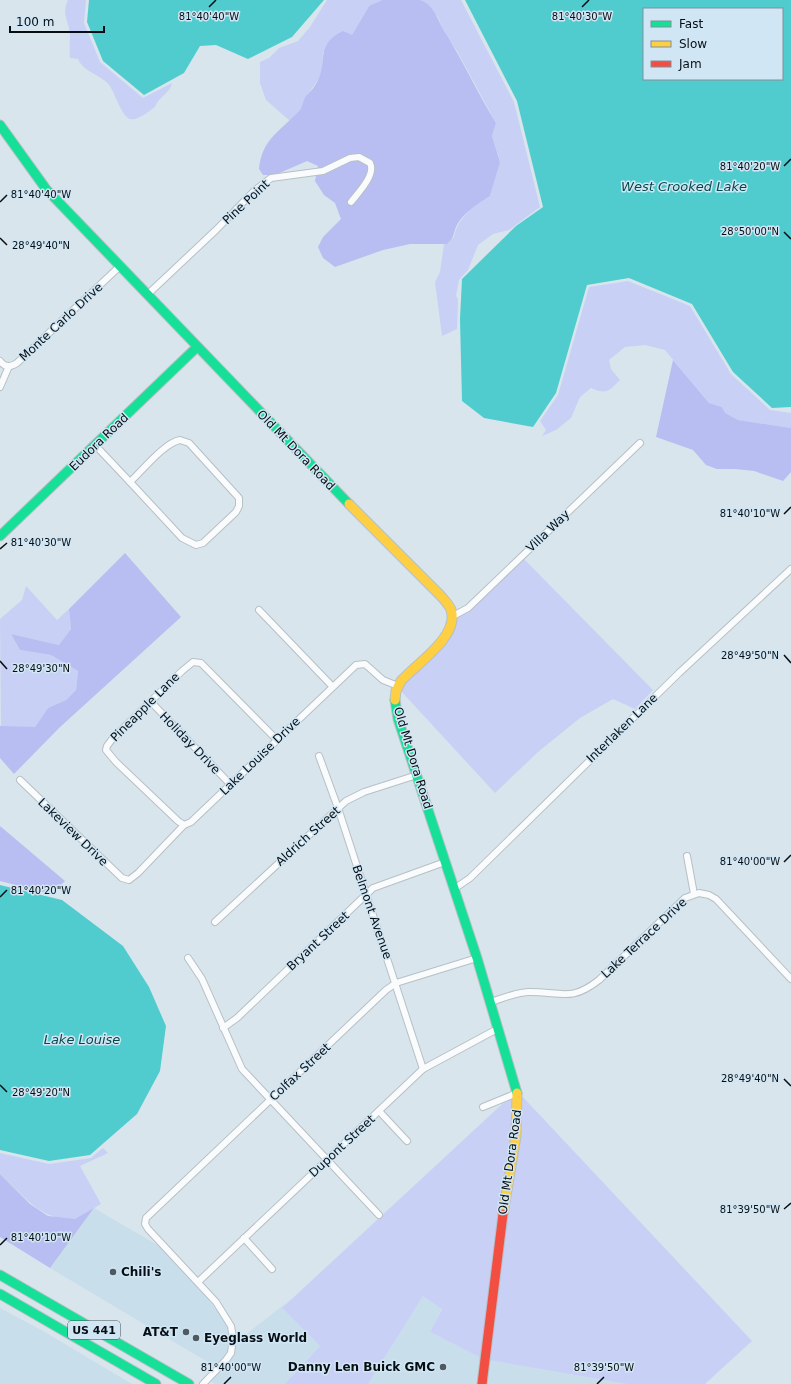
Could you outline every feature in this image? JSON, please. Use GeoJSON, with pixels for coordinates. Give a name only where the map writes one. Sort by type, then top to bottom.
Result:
{"type":"FeatureCollection","features":[{"type":"Feature","properties":{"kind":"street","name":"Old Mt Dora Road"},"geometry":{"type":"LineString","coordinates":[[0,125],[46,189],[326,481],[440,595],[448,604],[453,616]]}},
{"type":"Feature","properties":{"kind":"street","name":"Pine Point"},"geometry":{"type":"LineString","coordinates":[[147,295],[216,230],[254,191],[271,178],[323,171],[350,158],[360,157],[370,163],[372,169],[361,191],[351,202]]}},
{"type":"Feature","properties":{"kind":"street","name":"Monte Carlo Drive"},"geometry":{"type":"LineString","coordinates":[[0,361],[5,366],[17,363],[120,267]]}},
{"type":"Feature","properties":{"kind":"street","name":"Eudora Road"},"geometry":{"type":"LineString","coordinates":[[0,536],[197,347]]}},
{"type":"Feature","properties":{"kind":"street"},"geometry":{"type":"LineString","coordinates":[[0,386],[9,366]]}},
{"type":"Feature","properties":{"kind":"street"},"geometry":{"type":"LineString","coordinates":[[95,445],[182,538],[192,544],[203,542],[236,512],[240,502],[237,494],[189,443],[184,440],[172,442],[130,482]]}},
{"type":"Feature","properties":{"kind":"street","name":"Villa Way"},"geometry":{"type":"LineString","coordinates":[[453,616],[468,608],[640,442]]}},
{"type":"Feature","properties":{"kind":"street","name":"Interlaken Lane"},"geometry":{"type":"LineString","coordinates":[[454,889],[470,878],[679,673],[791,569]]}},
{"type":"Feature","properties":{"kind":"street"},"geometry":{"type":"LineString","coordinates":[[259,610],[332,686]]}},
{"type":"Feature","properties":{"kind":"street"},"geometry":{"type":"LineString","coordinates":[[398,686],[404,677],[447,635],[453,616]]}},
{"type":"Feature","properties":{"kind":"street","name":"Pineapple Lane"},"geometry":{"type":"LineString","coordinates":[[184,825],[144,789],[106,750],[113,738],[193,662],[201,663],[277,740]]}},
{"type":"Feature","properties":{"kind":"street","name":"Lake Louise Drive"},"geometry":{"type":"LineString","coordinates":[[129,880],[138,873],[184,825],[191,822],[332,686],[356,665],[362,664],[382,680],[398,686]]}},
{"type":"Feature","properties":{"kind":"street","name":"Old Mt Dora Road"},"geometry":{"type":"LineString","coordinates":[[398,686],[395,698],[398,719],[477,958],[499,1028],[517,1093],[516,1135],[503,1215],[482,1384]]}},
{"type":"Feature","properties":{"kind":"street","name":"Holiday Drive"},"geometry":{"type":"LineString","coordinates":[[150,702],[230,784]]}},
{"type":"Feature","properties":{"kind":"street","name":"Belmont Avenue"},"geometry":{"type":"LineString","coordinates":[[319,756],[338,808],[423,1069]]}},
{"type":"Feature","properties":{"kind":"street","name":"Aldrich Street"},"geometry":{"type":"LineString","coordinates":[[215,922],[338,808],[353,797],[417,775]]}},
{"type":"Feature","properties":{"kind":"street","name":"Lakeview Drive"},"geometry":{"type":"LineString","coordinates":[[20,780],[122,878],[129,880]]}},
{"type":"Feature","properties":{"kind":"street"},"geometry":{"type":"LineString","coordinates":[[687,856],[694,894]]}},
{"type":"Feature","properties":{"kind":"street","name":"Bryant Street"},"geometry":{"type":"LineString","coordinates":[[223,1028],[237,1018],[373,888],[445,862]]}},
{"type":"Feature","properties":{"kind":"street","name":"Lake Terrace Drive"},"geometry":{"type":"LineString","coordinates":[[491,1002],[522,993],[567,995],[584,991],[599,980],[685,898],[694,894],[704,894],[716,899],[791,978]]}},
{"type":"Feature","properties":{"kind":"street"},"geometry":{"type":"LineString","coordinates":[[188,958],[202,979],[242,1068],[379,1215]]}},
{"type":"Feature","properties":{"kind":"street","name":"Colfax Street"},"geometry":{"type":"LineString","coordinates":[[198,1282],[148,1229],[145,1220],[150,1213],[271,1100],[378,996],[396,983],[477,958]]}},
{"type":"Feature","properties":{"kind":"street","name":"Dupont Street"},"geometry":{"type":"LineString","coordinates":[[198,1282],[423,1069],[499,1028]]}},
{"type":"Feature","properties":{"kind":"street"},"geometry":{"type":"LineString","coordinates":[[483,1107],[517,1093]]}},
{"type":"Feature","properties":{"kind":"street"},"geometry":{"type":"LineString","coordinates":[[379,1111],[407,1141]]}},
{"type":"Feature","properties":{"kind":"street"},"geometry":{"type":"LineString","coordinates":[[244,1238],[272,1269]]}},
{"type":"Feature","properties":{"kind":"street","name":"US 441"},"geometry":{"type":"LineString","coordinates":[[0,1275],[189,1384]]}},
{"type":"Feature","properties":{"kind":"street"},"geometry":{"type":"LineString","coordinates":[[198,1282],[225,1314],[231,1326],[233,1338],[233,1346],[226,1360],[203,1384]]}},
{"type":"Feature","properties":{"kind":"street","name":"US 441"},"geometry":{"type":"LineString","coordinates":[[0,1294],[156,1383]]}},
{"type":"Feature","properties":{"kind":"shaded area"},"geometry":{"type":"Polygon","coordinates":[[[68,0],[86,0],[84,23],[100,62],[143,98],[172,83],[155,107],[136,119],[130,119],[121,110],[110,86],[102,79],[88,71],[78,59],[70,58],[70,35],[65,14],[68,0]]]}},
{"type":"Feature","properties":{"kind":"shaded area"},"geometry":{"type":"Polygon","coordinates":[[[327,0],[382,0],[369,6],[352,35],[323,52],[322,74],[306,97],[302,108],[290,121],[266,100],[260,83],[260,62],[269,58],[279,48],[298,41],[310,27],[327,0]]]}},
{"type":"Feature","properties":{"kind":"shaded area"},"geometry":{"type":"Polygon","coordinates":[[[382,0],[420,0],[425,2],[436,14],[496,123],[492,136],[500,162],[490,196],[463,216],[457,225],[452,239],[447,244],[410,244],[383,250],[335,267],[323,258],[318,247],[323,237],[341,219],[335,203],[324,195],[315,181],[318,166],[307,161],[275,175],[263,175],[259,169],[261,158],[268,142],[300,110],[305,98],[319,79],[323,56],[328,43],[343,31],[352,35],[369,6],[382,0]]]}},
{"type":"Feature","properties":{"kind":"shaded area"},"geometry":{"type":"Polygon","coordinates":[[[420,0],[461,0],[514,102],[540,207],[509,230],[493,234],[478,245],[468,270],[459,280],[456,296],[458,299],[457,329],[442,336],[435,282],[440,272],[444,244],[454,237],[463,218],[478,204],[490,196],[500,161],[492,136],[496,123],[457,51],[444,32],[438,17],[420,0]]]}},
{"type":"Feature","properties":{"kind":"shaded area"},"geometry":{"type":"Polygon","coordinates":[[[628,281],[690,306],[731,374],[770,410],[791,413],[791,428],[738,420],[724,413],[722,407],[709,403],[665,350],[645,345],[625,347],[609,360],[611,369],[620,380],[607,391],[591,388],[580,397],[571,418],[556,430],[542,436],[546,430],[540,421],[558,395],[589,287],[628,281]]]}},
{"type":"Feature","properties":{"kind":"shaded area"},"geometry":{"type":"Polygon","coordinates":[[[673,360],[709,403],[722,407],[725,413],[738,420],[791,428],[791,472],[783,481],[754,471],[717,469],[706,465],[693,450],[656,437],[673,360]]]}},
{"type":"Feature","properties":{"kind":"shaded area"},"geometry":{"type":"Polygon","coordinates":[[[125,553],[181,617],[59,728],[14,774],[0,758],[0,726],[35,727],[48,708],[66,700],[76,690],[78,671],[51,655],[20,650],[11,634],[59,645],[71,629],[69,609],[125,553]]]}},
{"type":"Feature","properties":{"kind":"shaded area"},"geometry":{"type":"Polygon","coordinates":[[[519,554],[653,690],[635,709],[613,699],[580,718],[538,752],[495,793],[400,690],[403,684],[456,617],[519,554]]]}},
{"type":"Feature","properties":{"kind":"shaded area"},"geometry":{"type":"Polygon","coordinates":[[[26,586],[57,620],[69,609],[71,629],[59,645],[11,634],[20,650],[51,655],[78,671],[76,690],[66,700],[48,708],[35,727],[1,727],[0,619],[22,600],[26,586]]]}},
{"type":"Feature","properties":{"kind":"shaded area"},"geometry":{"type":"Polygon","coordinates":[[[0,826],[65,881],[51,894],[0,881],[0,826]]]}},
{"type":"Feature","properties":{"kind":"shaded area"},"geometry":{"type":"Polygon","coordinates":[[[514,1093],[514,1107],[506,1172],[481,1358],[430,1332],[442,1309],[423,1296],[368,1384],[285,1384],[320,1346],[282,1308],[514,1093]]]}},
{"type":"Feature","properties":{"kind":"shaded area"},"geometry":{"type":"Polygon","coordinates":[[[521,1095],[752,1341],[705,1384],[627,1384],[488,1360],[521,1095]]]}},
{"type":"Feature","properties":{"kind":"shaded area"},"geometry":{"type":"Polygon","coordinates":[[[103,1148],[108,1153],[80,1166],[101,1204],[84,1215],[74,1219],[62,1219],[42,1211],[33,1205],[0,1174],[0,1153],[49,1164],[91,1158],[103,1148]]]}},
{"type":"Feature","properties":{"kind":"shaded area"},"geometry":{"type":"Polygon","coordinates":[[[0,1174],[30,1204],[48,1216],[75,1219],[94,1208],[50,1268],[0,1237],[0,1174]]]}},
{"type":"Feature","properties":{"kind":"shaded area"},"geometry":{"type":"Polygon","coordinates":[[[94,1208],[166,1250],[230,1326],[231,1346],[290,1300],[282,1308],[320,1346],[285,1384],[215,1384],[207,1379],[216,1367],[50,1268],[94,1208]]]}},
{"type":"Feature","properties":{"kind":"shaded area"},"geometry":{"type":"Polygon","coordinates":[[[423,1296],[442,1308],[430,1332],[481,1358],[478,1384],[368,1384],[423,1296]]]}},
{"type":"Feature","properties":{"kind":"shaded area"},"geometry":{"type":"Polygon","coordinates":[[[0,1308],[43,1331],[132,1384],[0,1384],[0,1308]]]}},
{"type":"Feature","properties":{"kind":"shaded area"},"geometry":{"type":"Polygon","coordinates":[[[488,1360],[627,1384],[485,1384],[488,1360]]]}},
{"type":"Feature","properties":{"kind":"water"},"geometry":{"type":"Polygon","coordinates":[[[89,0],[324,0],[292,37],[248,59],[216,45],[200,46],[184,73],[144,95],[103,61],[87,22],[89,0]]]}},
{"type":"Feature","properties":{"kind":"water","name":"West Crooked Lake"},"geometry":{"type":"Polygon","coordinates":[[[465,0],[791,0],[791,407],[772,408],[733,372],[692,304],[629,278],[587,285],[556,393],[533,427],[484,418],[462,401],[460,319],[462,279],[516,226],[543,207],[517,101],[465,0]]]}},
{"type":"Feature","properties":{"kind":"water","name":"Lake Louise"},"geometry":{"type":"Polygon","coordinates":[[[0,885],[62,900],[123,946],[149,987],[166,1026],[160,1071],[137,1114],[90,1155],[49,1161],[0,1150],[0,885]]]}},
{"type":"Feature","properties":{"kind":"traffic: fast"},"geometry":{"type":"LineString","coordinates":[[0,125],[46,189],[349,504]]}},
{"type":"Feature","properties":{"kind":"traffic: fast"},"geometry":{"type":"LineString","coordinates":[[0,536],[197,347]]}},
{"type":"Feature","properties":{"kind":"traffic: fast"},"geometry":{"type":"LineString","coordinates":[[395,700],[398,719],[477,958],[517,1093]]}},
{"type":"Feature","properties":{"kind":"traffic: fast"},"geometry":{"type":"LineString","coordinates":[[0,1275],[189,1384]]}},
{"type":"Feature","properties":{"kind":"traffic: fast"},"geometry":{"type":"LineString","coordinates":[[0,1294],[156,1384]]}},
{"type":"Feature","properties":{"kind":"traffic: slow"},"geometry":{"type":"LineString","coordinates":[[349,504],[440,595],[451,610],[452,620],[449,630],[435,649],[401,681],[396,691],[395,700]]}},
{"type":"Feature","properties":{"kind":"traffic: slow"},"geometry":{"type":"LineString","coordinates":[[503,1214],[516,1136],[517,1093]]}},
{"type":"Feature","properties":{"kind":"traffic: jam"},"geometry":{"type":"LineString","coordinates":[[482,1384],[503,1214]]}},
{"type":"Feature","properties":{"kind":"place","name":"Chili's"},"geometry":{"type":"Point","coordinates":[113,1272]}},
{"type":"Feature","properties":{"kind":"place","name":"AT&T"},"geometry":{"type":"Point","coordinates":[186,1332]}},
{"type":"Feature","properties":{"kind":"place","name":"Eyeglass World"},"geometry":{"type":"Point","coordinates":[196,1338]}},
{"type":"Feature","properties":{"kind":"place","name":"Danny Len Buick GMC"},"geometry":{"type":"Point","coordinates":[443,1367]}}]}
